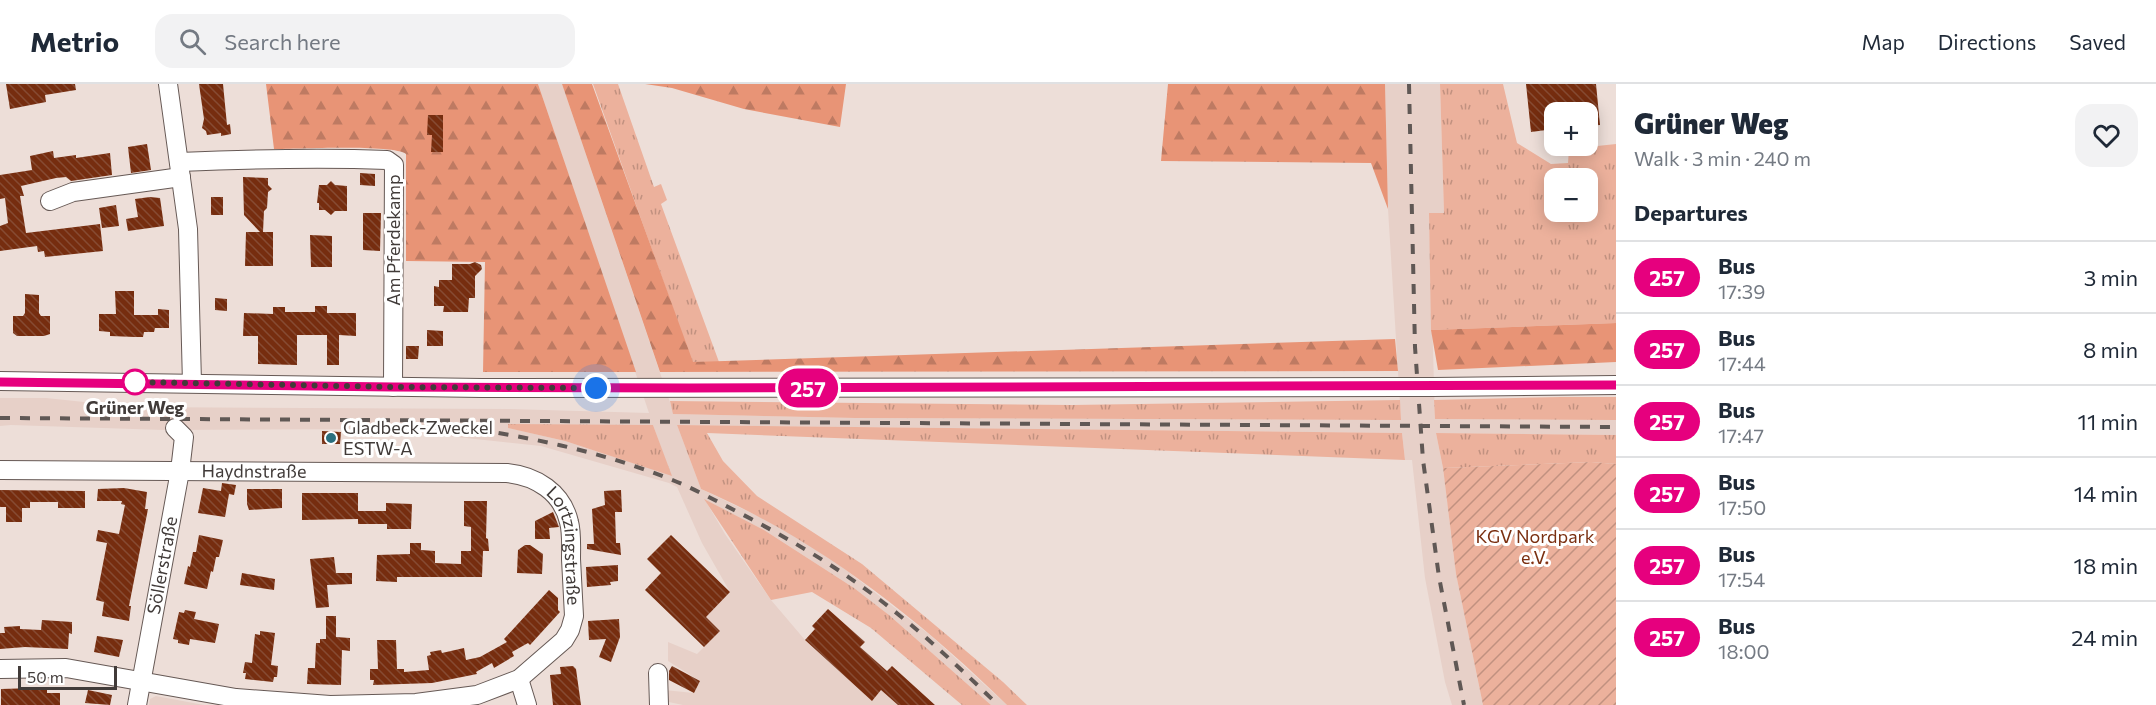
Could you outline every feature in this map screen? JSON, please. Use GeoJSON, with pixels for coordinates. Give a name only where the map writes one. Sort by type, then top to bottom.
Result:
{"type":"FeatureCollection","features":[{"type":"Feature","properties":{"kind":"street"},"geometry":{"type":"LineString","coordinates":[[168,84],[188,229],[192,383]]}},
{"type":"Feature","properties":{"kind":"street","name":"Am Pferdekamp"},"geometry":{"type":"LineString","coordinates":[[180,170],[276,157],[387,160],[394,165],[393,387]]}},
{"type":"Feature","properties":{"kind":"street"},"geometry":{"type":"LineString","coordinates":[[50,201],[73,192],[180,170]]}},
{"type":"Feature","properties":{"kind":"street"},"geometry":{"type":"LineString","coordinates":[[0,381],[642,388],[1616,385]]}},
{"type":"Feature","properties":{"kind":"street","name":"Söllerstraße"},"geometry":{"type":"LineString","coordinates":[[137,705],[180,471],[184,437],[176,428]]}},
{"type":"Feature","properties":{"kind":"street","name":"Haydnstraße"},"geometry":{"type":"LineString","coordinates":[[0,470],[507,473]]}},
{"type":"Feature","properties":{"kind":"street","name":"Lortzingstraße"},"geometry":{"type":"LineString","coordinates":[[0,669],[66,668],[236,698],[330,705],[416,703],[477,695],[519,679],[564,640],[570,630],[574,616],[571,546],[569,523],[564,507],[556,496],[537,481],[507,473]]}},
{"type":"Feature","properties":{"kind":"street"},"geometry":{"type":"LineString","coordinates":[[658,673],[659,705]]}},
{"type":"Feature","properties":{"kind":"street"},"geometry":{"type":"LineString","coordinates":[[519,679],[527,705]]}},
{"type":"Feature","properties":{"kind":"shaded area"},"geometry":{"type":"Polygon","coordinates":[[[538,84],[562,84],[674,414],[855,418],[1401,420],[1388,209],[1385,84],[1440,84],[1444,213],[1429,213],[1435,419],[1616,420],[1616,435],[1436,433],[1443,468],[1456,574],[1483,705],[1452,705],[1445,682],[1425,578],[1412,460],[1405,460],[1402,433],[677,425],[701,489],[768,521],[829,557],[930,635],[1007,705],[991,705],[889,615],[854,588],[764,530],[705,500],[725,534],[771,600],[805,640],[871,700],[881,690],[898,705],[683,705],[664,701],[664,690],[694,693],[700,681],[668,661],[668,642],[697,654],[720,631],[706,617],[730,592],[702,543],[677,487],[669,483],[541,446],[383,429],[164,430],[0,426],[0,398],[46,398],[132,407],[509,409],[649,413],[538,84]],[[653,425],[509,428],[565,441],[671,475],[653,425]]]}},
{"type":"Feature","properties":{"kind":"shaded area"},"geometry":{"type":"Polygon","coordinates":[[[156,696],[204,705],[149,705],[150,699],[156,696]]]}},
{"type":"Feature","properties":{"kind":"green space"},"geometry":{"type":"Polygon","coordinates":[[[266,84],[538,84],[636,372],[483,372],[485,262],[406,261],[406,154],[398,151],[365,148],[274,149],[266,84]]]}},
{"type":"Feature","properties":{"kind":"green space"},"geometry":{"type":"Polygon","coordinates":[[[562,84],[592,84],[693,362],[1395,339],[1398,371],[660,372],[562,84]]]}},
{"type":"Feature","properties":{"kind":"green space"},"geometry":{"type":"Polygon","coordinates":[[[593,84],[618,84],[654,187],[661,184],[667,200],[661,204],[719,362],[692,362],[593,84]]]}},
{"type":"Feature","properties":{"kind":"green space"},"geometry":{"type":"Polygon","coordinates":[[[645,84],[846,84],[840,127],[744,109],[672,88],[645,84]]]}},
{"type":"Feature","properties":{"kind":"green space"},"geometry":{"type":"Polygon","coordinates":[[[1168,84],[1385,84],[1388,209],[1371,163],[1161,161],[1168,84]]]}},
{"type":"Feature","properties":{"kind":"green space"},"geometry":{"type":"Polygon","coordinates":[[[1440,84],[1503,84],[1517,143],[1551,164],[1568,163],[1568,156],[1598,156],[1598,146],[1616,144],[1616,323],[1431,330],[1429,213],[1444,213],[1440,84]]]}},
{"type":"Feature","properties":{"kind":"green space"},"geometry":{"type":"Polygon","coordinates":[[[1616,323],[1616,362],[1438,370],[1431,330],[1616,323]]]}},
{"type":"Feature","properties":{"kind":"green space"},"geometry":{"type":"Polygon","coordinates":[[[1616,397],[1616,420],[1435,419],[1434,400],[1616,397]]]}},
{"type":"Feature","properties":{"kind":"green space"},"geometry":{"type":"Polygon","coordinates":[[[1400,400],[1401,420],[855,418],[673,414],[670,401],[1072,405],[1400,400]]]}},
{"type":"Feature","properties":{"kind":"green space"},"geometry":{"type":"Polygon","coordinates":[[[508,424],[653,425],[672,476],[565,441],[508,428],[508,424]]]}},
{"type":"Feature","properties":{"kind":"green space"},"geometry":{"type":"Polygon","coordinates":[[[677,425],[1402,433],[1405,460],[707,433],[723,461],[757,496],[862,564],[1003,682],[1027,705],[1007,705],[938,641],[864,583],[785,531],[701,489],[677,425]]]}},
{"type":"Feature","properties":{"kind":"green space"},"geometry":{"type":"Polygon","coordinates":[[[1436,433],[1616,435],[1616,464],[1591,462],[1443,468],[1436,433]]]}},
{"type":"Feature","properties":{"kind":"green space","name":"KGV Nordpark e.V."},"geometry":{"type":"Polygon","coordinates":[[[1591,462],[1616,464],[1616,705],[1483,705],[1456,574],[1443,468],[1591,462]]]}},
{"type":"Feature","properties":{"kind":"green space"},"geometry":{"type":"Polygon","coordinates":[[[704,499],[764,530],[854,588],[889,615],[991,705],[962,705],[871,628],[812,592],[771,600],[704,499]]]}},
{"type":"Feature","properties":{"kind":"building"},"geometry":{"type":"Polygon","coordinates":[[[6,84],[75,84],[76,90],[45,95],[46,102],[10,109],[6,84]]]}},
{"type":"Feature","properties":{"kind":"building"},"geometry":{"type":"Polygon","coordinates":[[[199,84],[223,84],[227,125],[230,124],[231,134],[207,135],[202,128],[204,119],[199,84]]]}},
{"type":"Feature","properties":{"kind":"building"},"geometry":{"type":"Polygon","coordinates":[[[1526,84],[1596,84],[1598,102],[1544,102],[1544,130],[1531,132],[1526,84]]]}},
{"type":"Feature","properties":{"kind":"building"},"geometry":{"type":"Polygon","coordinates":[[[428,115],[443,115],[443,152],[431,152],[432,135],[427,135],[428,115]]]}},
{"type":"Feature","properties":{"kind":"building"},"geometry":{"type":"Polygon","coordinates":[[[147,144],[151,170],[131,173],[128,147],[147,144]]]}},
{"type":"Feature","properties":{"kind":"building"},"geometry":{"type":"Polygon","coordinates":[[[53,151],[54,158],[76,155],[76,158],[110,153],[112,175],[71,181],[66,177],[56,178],[21,186],[24,196],[20,196],[26,233],[100,224],[103,251],[45,257],[44,251],[38,252],[37,246],[0,251],[0,226],[8,223],[5,198],[0,199],[0,175],[32,170],[30,156],[53,151]]]}},
{"type":"Feature","properties":{"kind":"building"},"geometry":{"type":"Polygon","coordinates":[[[360,173],[375,174],[375,186],[360,185],[360,173]]]}},
{"type":"Feature","properties":{"kind":"building"},"geometry":{"type":"Polygon","coordinates":[[[243,177],[268,178],[268,185],[272,189],[268,192],[267,208],[264,211],[263,232],[273,232],[273,266],[245,266],[246,232],[260,232],[244,215],[243,177]]]}},
{"type":"Feature","properties":{"kind":"building"},"geometry":{"type":"Polygon","coordinates":[[[331,181],[335,185],[347,186],[347,211],[335,211],[331,215],[325,210],[319,210],[319,203],[317,203],[319,185],[327,185],[331,181]]]}},
{"type":"Feature","properties":{"kind":"building"},"geometry":{"type":"Polygon","coordinates":[[[211,197],[223,197],[223,215],[211,215],[211,197]]]}},
{"type":"Feature","properties":{"kind":"building"},"geometry":{"type":"Polygon","coordinates":[[[160,198],[164,226],[128,231],[126,219],[138,217],[135,199],[160,198]]]}},
{"type":"Feature","properties":{"kind":"building"},"geometry":{"type":"Polygon","coordinates":[[[116,205],[119,226],[102,228],[99,208],[116,205]]]}},
{"type":"Feature","properties":{"kind":"building"},"geometry":{"type":"Polygon","coordinates":[[[363,213],[381,213],[380,251],[363,250],[363,213]]]}},
{"type":"Feature","properties":{"kind":"building"},"geometry":{"type":"Polygon","coordinates":[[[310,235],[332,236],[332,267],[311,267],[310,235]]]}},
{"type":"Feature","properties":{"kind":"building"},"geometry":{"type":"Polygon","coordinates":[[[475,262],[481,265],[482,269],[475,276],[475,298],[469,298],[468,312],[443,312],[444,306],[434,306],[434,286],[439,287],[439,280],[452,280],[452,264],[475,262]]]}},
{"type":"Feature","properties":{"kind":"building"},"geometry":{"type":"Polygon","coordinates":[[[115,291],[134,291],[134,315],[158,315],[158,309],[169,310],[169,328],[155,328],[154,332],[144,332],[143,337],[110,336],[110,332],[99,331],[99,314],[116,314],[115,291]]]}},
{"type":"Feature","properties":{"kind":"building"},"geometry":{"type":"Polygon","coordinates":[[[25,294],[39,295],[39,313],[41,316],[50,316],[50,334],[17,336],[13,333],[13,316],[23,316],[25,313],[25,294]]]}},
{"type":"Feature","properties":{"kind":"building"},"geometry":{"type":"Polygon","coordinates":[[[215,298],[227,299],[227,311],[215,310],[215,298]]]}},
{"type":"Feature","properties":{"kind":"building"},"geometry":{"type":"Polygon","coordinates":[[[315,306],[327,306],[327,313],[356,313],[356,336],[339,335],[339,365],[327,365],[327,335],[297,335],[297,365],[258,364],[258,336],[243,336],[244,313],[273,314],[273,307],[285,307],[285,312],[315,312],[315,306]]]}},
{"type":"Feature","properties":{"kind":"building"},"geometry":{"type":"Polygon","coordinates":[[[427,330],[443,331],[443,346],[427,346],[427,330]]]}},
{"type":"Feature","properties":{"kind":"building"},"geometry":{"type":"Polygon","coordinates":[[[406,346],[419,346],[418,359],[406,359],[406,346]]]}},
{"type":"Feature","properties":{"kind":"building","name":"Gladbeck-Zweckel ESTW-A"},"geometry":{"type":"Polygon","coordinates":[[[322,431],[341,432],[340,444],[322,444],[322,431]]]}},
{"type":"Feature","properties":{"kind":"building"},"geometry":{"type":"Polygon","coordinates":[[[222,483],[236,485],[234,495],[229,494],[225,517],[198,513],[203,488],[221,491],[222,483]]]}},
{"type":"Feature","properties":{"kind":"building"},"geometry":{"type":"Polygon","coordinates":[[[124,488],[147,492],[145,509],[148,509],[129,606],[131,606],[129,621],[102,616],[104,602],[96,600],[107,543],[96,541],[98,530],[119,534],[125,505],[121,504],[122,501],[97,501],[98,489],[124,488]]]}},
{"type":"Feature","properties":{"kind":"building"},"geometry":{"type":"Polygon","coordinates":[[[247,489],[282,489],[282,508],[249,510],[247,489]]]}},
{"type":"Feature","properties":{"kind":"building"},"geometry":{"type":"Polygon","coordinates":[[[0,490],[85,491],[85,508],[58,508],[58,502],[30,502],[30,508],[22,508],[22,522],[6,522],[6,507],[0,507],[0,490]]]}},
{"type":"Feature","properties":{"kind":"building"},"geometry":{"type":"Polygon","coordinates":[[[621,490],[622,512],[615,512],[616,543],[620,543],[621,555],[587,549],[587,544],[594,544],[592,509],[605,505],[604,491],[621,490]]]}},
{"type":"Feature","properties":{"kind":"building"},"geometry":{"type":"Polygon","coordinates":[[[302,493],[358,493],[358,511],[386,511],[386,503],[412,504],[411,529],[387,529],[387,524],[358,524],[358,519],[302,520],[302,493]]]}},
{"type":"Feature","properties":{"kind":"building"},"geometry":{"type":"Polygon","coordinates":[[[464,501],[487,501],[486,538],[489,551],[483,551],[482,577],[397,577],[397,582],[376,581],[377,555],[410,554],[410,543],[421,543],[421,550],[435,551],[435,563],[461,564],[461,551],[471,551],[471,527],[464,526],[464,501]]]}},
{"type":"Feature","properties":{"kind":"building"},"geometry":{"type":"Polygon","coordinates":[[[553,512],[559,527],[549,528],[550,539],[535,539],[535,521],[553,512]]]}},
{"type":"Feature","properties":{"kind":"building"},"geometry":{"type":"Polygon","coordinates":[[[199,535],[223,540],[207,589],[184,584],[193,552],[196,552],[199,535]]]}},
{"type":"Feature","properties":{"kind":"building"},"geometry":{"type":"Polygon","coordinates":[[[671,535],[730,592],[706,617],[720,631],[704,647],[645,590],[661,573],[647,559],[671,535]]]}},
{"type":"Feature","properties":{"kind":"building"},"geometry":{"type":"Polygon","coordinates":[[[525,545],[530,545],[543,554],[542,574],[517,573],[518,550],[525,545]]]}},
{"type":"Feature","properties":{"kind":"building"},"geometry":{"type":"Polygon","coordinates":[[[334,557],[336,573],[352,573],[352,584],[327,585],[329,607],[316,608],[310,559],[334,557]]]}},
{"type":"Feature","properties":{"kind":"building"},"geometry":{"type":"Polygon","coordinates":[[[618,565],[618,581],[610,582],[611,585],[587,587],[586,567],[618,565]]]}},
{"type":"Feature","properties":{"kind":"building"},"geometry":{"type":"Polygon","coordinates":[[[242,573],[275,579],[274,590],[240,585],[242,573]]]}},
{"type":"Feature","properties":{"kind":"building"},"geometry":{"type":"Polygon","coordinates":[[[549,590],[558,598],[560,612],[530,645],[528,643],[512,652],[514,656],[494,668],[492,663],[476,672],[477,674],[432,683],[373,685],[374,680],[370,680],[370,669],[378,669],[377,640],[396,640],[397,669],[404,669],[404,672],[429,670],[427,656],[431,655],[430,652],[441,650],[442,653],[464,648],[466,660],[480,657],[507,642],[504,639],[549,590]]]}},
{"type":"Feature","properties":{"kind":"building"},"geometry":{"type":"Polygon","coordinates":[[[828,609],[865,642],[860,647],[887,671],[892,666],[935,705],[898,705],[881,690],[872,701],[805,640],[815,629],[812,626],[828,609]]]}},
{"type":"Feature","properties":{"kind":"building"},"geometry":{"type":"Polygon","coordinates":[[[185,610],[196,612],[194,619],[219,624],[215,643],[190,639],[189,645],[178,643],[178,640],[173,639],[179,612],[184,613],[185,610]]]}},
{"type":"Feature","properties":{"kind":"building"},"geometry":{"type":"Polygon","coordinates":[[[326,616],[336,616],[336,637],[350,638],[350,651],[342,650],[341,685],[307,684],[308,668],[315,668],[316,643],[320,643],[320,639],[326,639],[326,616]]]}},
{"type":"Feature","properties":{"kind":"building"},"geometry":{"type":"Polygon","coordinates":[[[619,619],[620,637],[611,662],[599,657],[606,639],[589,640],[588,621],[619,619]]]}},
{"type":"Feature","properties":{"kind":"building"},"geometry":{"type":"Polygon","coordinates":[[[42,620],[72,622],[68,649],[25,647],[0,649],[0,633],[5,633],[4,627],[20,626],[20,629],[41,630],[42,620]]]}},
{"type":"Feature","properties":{"kind":"building"},"geometry":{"type":"Polygon","coordinates":[[[260,631],[275,633],[271,665],[278,666],[277,677],[274,677],[273,682],[245,679],[246,673],[243,673],[245,662],[252,663],[255,634],[260,635],[260,631]]]}},
{"type":"Feature","properties":{"kind":"building"},"geometry":{"type":"Polygon","coordinates":[[[97,636],[123,640],[119,657],[94,652],[97,636]]]}},
{"type":"Feature","properties":{"kind":"building"},"geometry":{"type":"Polygon","coordinates":[[[573,666],[576,669],[581,705],[553,705],[550,675],[561,674],[560,667],[573,666]]]}},
{"type":"Feature","properties":{"kind":"building"},"geometry":{"type":"Polygon","coordinates":[[[672,666],[700,681],[694,693],[669,680],[669,671],[672,666]]]}},
{"type":"Feature","properties":{"kind":"building"},"geometry":{"type":"Polygon","coordinates":[[[47,688],[47,693],[60,693],[60,705],[1,705],[1,689],[47,688]]]}},
{"type":"Feature","properties":{"kind":"building"},"geometry":{"type":"Polygon","coordinates":[[[88,690],[112,695],[110,705],[85,703],[88,690]]]}},
{"type":"Feature","properties":{"kind":"railway"},"geometry":{"type":"LineString","coordinates":[[1409,84],[1415,347],[1423,460],[1439,577],[1464,705]]}},
{"type":"Feature","properties":{"kind":"railway"},"geometry":{"type":"LineString","coordinates":[[0,418],[1616,427]]}},
{"type":"Feature","properties":{"kind":"railway"},"geometry":{"type":"LineString","coordinates":[[459,427],[592,453],[644,469],[679,483],[736,511],[813,554],[876,597],[930,641],[998,705]]}},
{"type":"Feature","properties":{"kind":"bus line","name":"257"},"geometry":{"type":"LineString","coordinates":[[0,382],[689,388],[1616,385]]}},
{"type":"Feature","properties":{"kind":"place","name":"Grüner Weg"},"geometry":{"type":"Point","coordinates":[135,382]}},
{"type":"Feature","properties":{"kind":"place","name":"Gladbeck-Zweckel ESTW-A"},"geometry":{"type":"Point","coordinates":[331,438]}},
{"type":"Feature","properties":{"kind":"route"},"geometry":{"type":"LineString","coordinates":[[135,382],[133,382],[596,388]]}}]}
